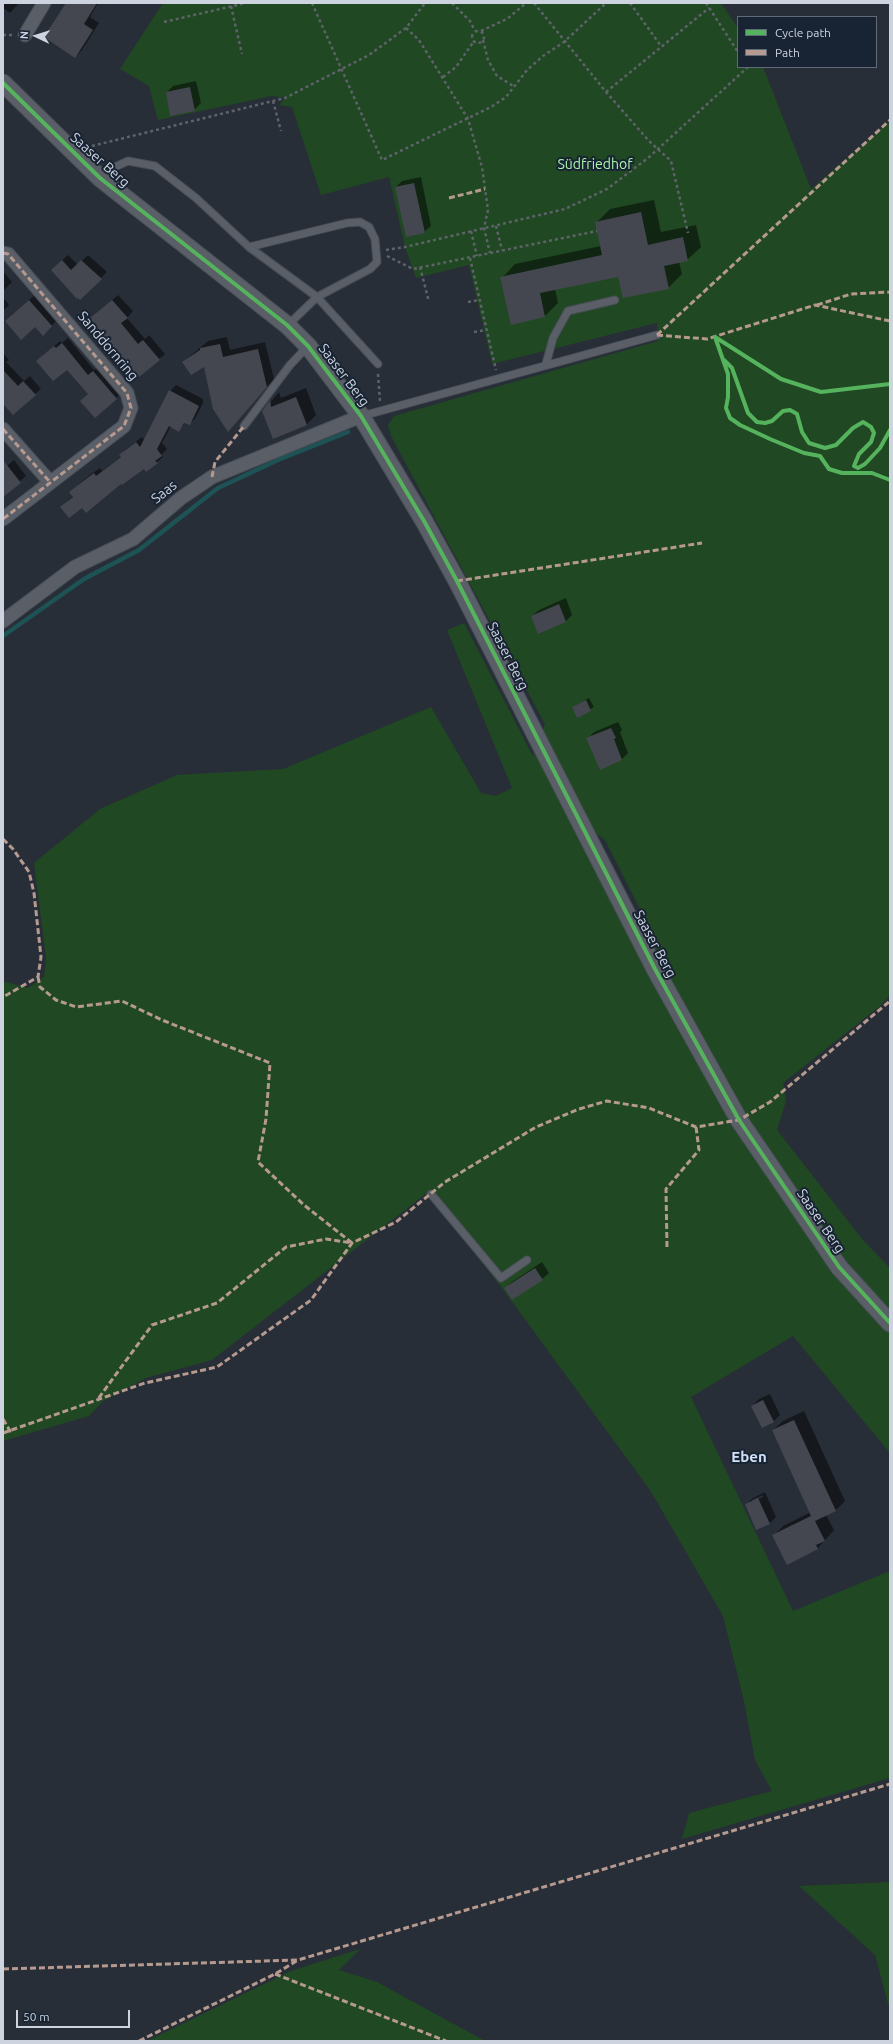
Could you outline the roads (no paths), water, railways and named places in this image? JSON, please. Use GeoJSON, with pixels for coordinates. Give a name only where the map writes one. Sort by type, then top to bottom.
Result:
{"type":"FeatureCollection","features":[{"type":"Feature","properties":{"kind":"street"},"geometry":{"type":"LineString","coordinates":[[25,35],[44,3]]}},
{"type":"Feature","properties":{"kind":"street","name":"Saaser Berg"},"geometry":{"type":"LineString","coordinates":[[3,83],[100,178],[287,325],[308,346],[361,416],[424,521],[457,582],[655,969],[739,1120],[839,1267],[890,1324]]}},
{"type":"Feature","properties":{"kind":"street","name":"Sanddornring"},"geometry":{"type":"LineString","coordinates":[[3,253],[8,254],[127,393],[131,408],[124,426],[3,519]]}},
{"type":"Feature","properties":{"kind":"street","name":"Saas"},"geometry":{"type":"LineString","coordinates":[[3,621],[75,567],[134,539],[181,498],[212,478],[361,416]]}},
{"type":"Feature","properties":{"kind":"street"},"geometry":{"type":"LineString","coordinates":[[3,429],[50,482]]}},
{"type":"Feature","properties":{"kind":"lane"},"geometry":{"type":"LineString","coordinates":[[100,178],[117,166],[128,161],[156,166],[196,198],[249,247],[317,297],[378,364]]}},
{"type":"Feature","properties":{"kind":"lane"},"geometry":{"type":"LineString","coordinates":[[249,247],[347,223],[360,222],[370,227],[377,251],[377,262],[370,269],[317,297],[287,325]]}},
{"type":"Feature","properties":{"kind":"lane"},"geometry":{"type":"LineString","coordinates":[[546,364],[553,338],[568,311],[615,300]]}},
{"type":"Feature","properties":{"kind":"lane"},"geometry":{"type":"LineString","coordinates":[[361,416],[546,364],[657,335]]}},
{"type":"Feature","properties":{"kind":"lane"},"geometry":{"type":"LineString","coordinates":[[244,426],[290,365],[308,346]]}},
{"type":"Feature","properties":{"kind":"lane"},"geometry":{"type":"LineString","coordinates":[[430,1194],[501,1278],[527,1260]]}},
{"type":"Feature","properties":{"kind":"waterway"},"geometry":{"type":"LineString","coordinates":[[3,636],[84,579],[139,550],[218,488],[278,460],[348,432]]}},
{"type":"Feature","properties":{"kind":"district","name":"Eben"},"geometry":{"type":"Point","coordinates":[749,1457]}},
{"type":"Feature","properties":{"kind":"park label","name":"Südfriedhof"},"geometry":{"type":"Point","coordinates":[595,164]}}]}
